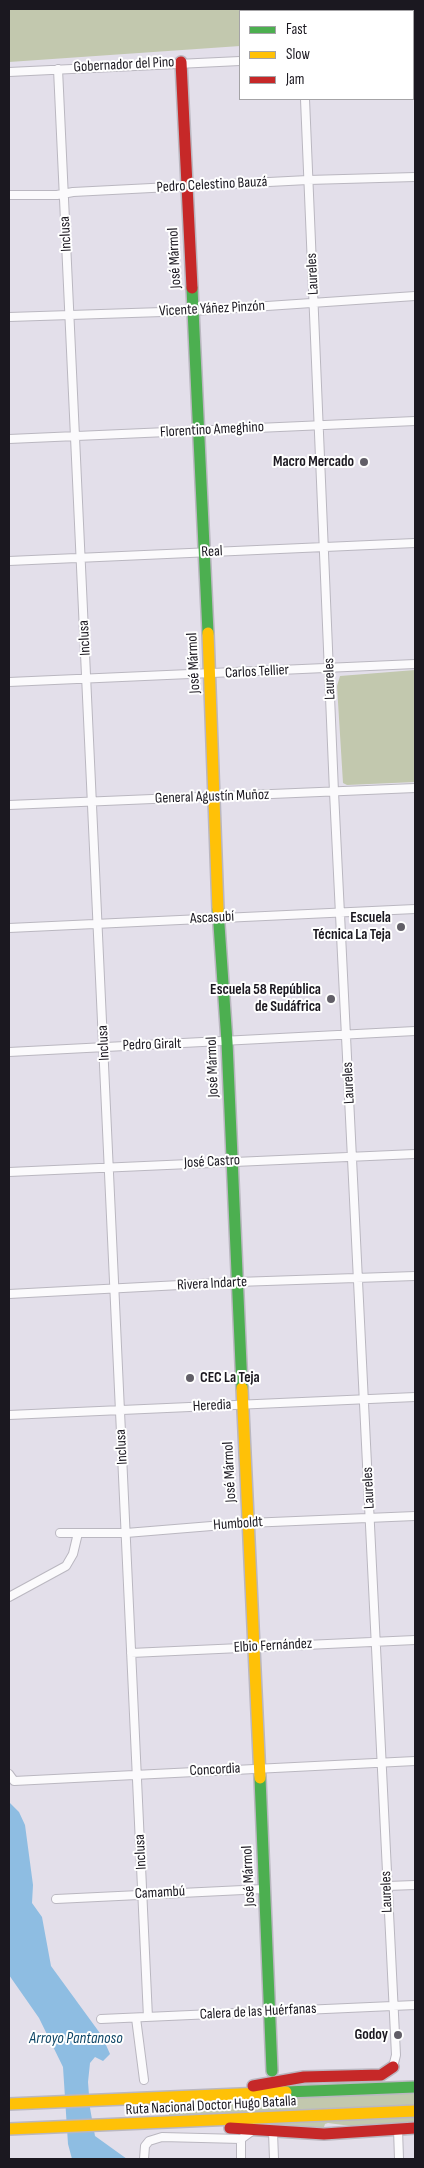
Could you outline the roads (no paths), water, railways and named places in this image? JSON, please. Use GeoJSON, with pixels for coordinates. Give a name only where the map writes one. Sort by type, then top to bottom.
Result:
{"type":"FeatureCollection","features":[{"type":"Feature","properties":{"kind":"main road","name":"José Mármol"},"geometry":{"type":"LineString","coordinates":[[181,62],[210,675],[218,917],[227,1042],[242,1405],[255,1648],[258,1768],[272,2070]]}},
{"type":"Feature","properties":{"kind":"main road"},"geometry":{"type":"LineString","coordinates":[[180,2096],[304,2077],[381,2074],[393,2067]]}},
{"type":"Feature","properties":{"kind":"main road","name":"Ruta Nacional Doctor Hugo Batalla"},"geometry":{"type":"LineString","coordinates":[[9,2104],[415,2087]]}},
{"type":"Feature","properties":{"kind":"main road","name":"Ruta Nacional Doctor Hugo Batalla"},"geometry":{"type":"LineString","coordinates":[[9,2129],[184,2123],[415,2111]]}},
{"type":"Feature","properties":{"kind":"main road"},"geometry":{"type":"LineString","coordinates":[[184,2123],[273,2132],[324,2134],[415,2128]]}},
{"type":"Feature","properties":{"kind":"street","name":"Gobernador del Pino"},"geometry":{"type":"LineString","coordinates":[[9,72],[181,62],[239,61]]}},
{"type":"Feature","properties":{"kind":"street","name":"Inclusa"},"geometry":{"type":"LineString","coordinates":[[58,69],[148,2017]]}},
{"type":"Feature","properties":{"kind":"street","name":"Laureles"},"geometry":{"type":"LineString","coordinates":[[305,100],[334,792],[359,1278],[392,2006],[396,2055],[393,2067]]}},
{"type":"Feature","properties":{"kind":"street","name":"Pedro Celestino Bauzá"},"geometry":{"type":"LineString","coordinates":[[9,195],[64,194],[308,180],[415,178]]}},
{"type":"Feature","properties":{"kind":"street","name":"Vicente Yáñez Pinzón"},"geometry":{"type":"LineString","coordinates":[[9,317],[314,304],[415,296]]}},
{"type":"Feature","properties":{"kind":"street","name":"Florentino Ameghino"},"geometry":{"type":"LineString","coordinates":[[9,439],[415,421]]}},
{"type":"Feature","properties":{"kind":"street","name":"Real"},"geometry":{"type":"LineString","coordinates":[[9,561],[415,543]]}},
{"type":"Feature","properties":{"kind":"street","name":"Carlos Tellier"},"geometry":{"type":"LineString","coordinates":[[9,682],[210,675],[415,664]]}},
{"type":"Feature","properties":{"kind":"street","name":"General Agustín Muñoz"},"geometry":{"type":"LineString","coordinates":[[9,805],[415,788]]}},
{"type":"Feature","properties":{"kind":"street","name":"Ascasubí"},"geometry":{"type":"LineString","coordinates":[[9,928],[415,909]]}},
{"type":"Feature","properties":{"kind":"street","name":"Pedro Giralt"},"geometry":{"type":"LineString","coordinates":[[9,1052],[415,1031]]}},
{"type":"Feature","properties":{"kind":"street","name":"José Castro"},"geometry":{"type":"LineString","coordinates":[[9,1172],[415,1154]]}},
{"type":"Feature","properties":{"kind":"street","name":"Rivera Indarte"},"geometry":{"type":"LineString","coordinates":[[9,1294],[237,1282],[415,1276]]}},
{"type":"Feature","properties":{"kind":"street","name":"Heredia"},"geometry":{"type":"LineString","coordinates":[[9,1416],[415,1397]]}},
{"type":"Feature","properties":{"kind":"street","name":"Humboldt"},"geometry":{"type":"LineString","coordinates":[[60,1533],[126,1533],[248,1523],[415,1516]]}},
{"type":"Feature","properties":{"kind":"street"},"geometry":{"type":"LineString","coordinates":[[9,1597],[66,1566],[73,1554],[78,1533]]}},
{"type":"Feature","properties":{"kind":"street","name":"Elbio Fernández"},"geometry":{"type":"LineString","coordinates":[[132,1653],[415,1640]]}},
{"type":"Feature","properties":{"kind":"street","name":"Concordia"},"geometry":{"type":"LineString","coordinates":[[9,1774],[14,1781],[137,1773],[415,1761]]}},
{"type":"Feature","properties":{"kind":"street"},"geometry":{"type":"LineString","coordinates":[[387,1886],[415,1885]]}},
{"type":"Feature","properties":{"kind":"street","name":"Camambú"},"geometry":{"type":"LineString","coordinates":[[56,1899],[264,1888]]}},
{"type":"Feature","properties":{"kind":"street","name":"Calera de las Huérfanas"},"geometry":{"type":"LineString","coordinates":[[101,2019],[415,2005]]}},
{"type":"Feature","properties":{"kind":"street"},"geometry":{"type":"LineString","coordinates":[[136,2018],[144,2080]]}},
{"type":"Feature","properties":{"kind":"street"},"geometry":{"type":"LineString","coordinates":[[398,2129],[399,2159]]}},
{"type":"Feature","properties":{"kind":"street"},"geometry":{"type":"LineString","coordinates":[[144,2159],[145,2146],[149,2141],[162,2137],[241,2139],[254,2130]]}},
{"type":"Feature","properties":{"kind":"street"},"geometry":{"type":"LineString","coordinates":[[273,2132],[274,2159]]}},
{"type":"Feature","properties":{"kind":"street"},"geometry":{"type":"LineString","coordinates":[[241,2139],[241,2159]]}},
{"type":"Feature","properties":{"kind":"water","name":"Arroyo Pantanoso"},"geometry":{"type":"Polygon","coordinates":[[[9,1802],[19,1812],[25,1825],[33,1885],[32,1903],[42,1917],[51,1966],[102,2036],[110,2054],[103,2061],[95,2057],[90,2063],[88,2082],[95,2136],[127,2159],[72,2159],[68,2144],[63,2067],[39,2018],[9,1975],[9,1802]]]}},
{"type":"Feature","properties":{"kind":"place","name":"Macro Mercado"},"geometry":{"type":"Point","coordinates":[364,462]}},
{"type":"Feature","properties":{"kind":"place","name":"Escuela Técnica La Teja"},"geometry":{"type":"Point","coordinates":[401,927]}},
{"type":"Feature","properties":{"kind":"place","name":"Escuela 58 República de Sudáfrica"},"geometry":{"type":"Point","coordinates":[331,999]}},
{"type":"Feature","properties":{"kind":"place","name":"CEC La Teja"},"geometry":{"type":"Point","coordinates":[190,1378]}},
{"type":"Feature","properties":{"kind":"place","name":"Godoy"},"geometry":{"type":"Point","coordinates":[398,2035]}}]}
